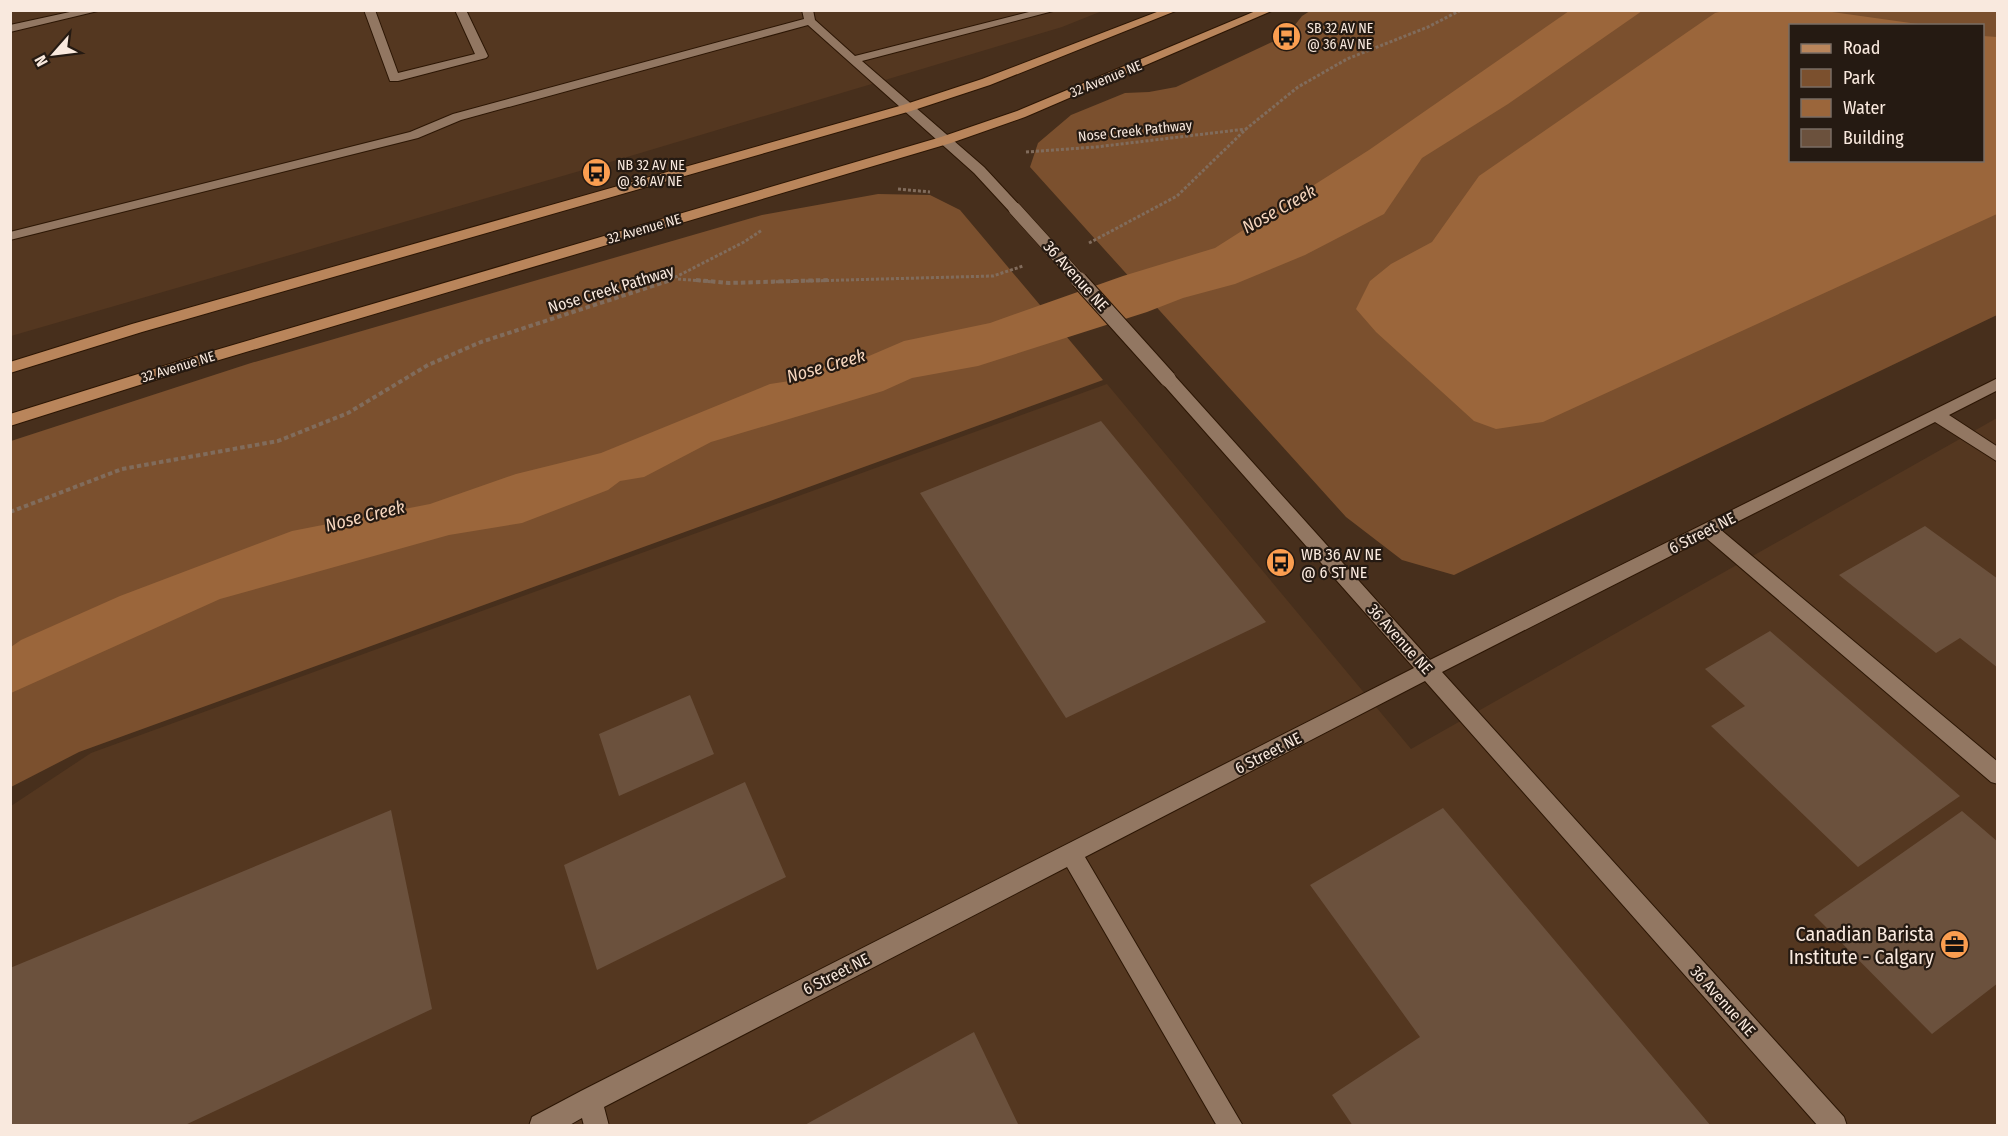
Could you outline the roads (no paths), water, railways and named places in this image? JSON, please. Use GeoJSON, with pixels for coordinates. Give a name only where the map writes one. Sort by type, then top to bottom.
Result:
{"type":"FeatureCollection","features":[{"type":"Feature","properties":{"kind":"main road"},"geometry":{"type":"LineString","coordinates":[[10,368],[137,328],[907,108],[986,82],[1173,10]]}},
{"type":"Feature","properties":{"kind":"main road","name":"32 Avenue NE"},"geometry":{"type":"LineString","coordinates":[[10,420],[204,358],[946,140],[1021,114],[1269,10]]}},
{"type":"Feature","properties":{"kind":"street"},"geometry":{"type":"LineString","coordinates":[[10,29],[98,10]]}},
{"type":"Feature","properties":{"kind":"street"},"geometry":{"type":"LineString","coordinates":[[369,10],[394,78],[482,56],[460,10]]}},
{"type":"Feature","properties":{"kind":"street"},"geometry":{"type":"LineString","coordinates":[[853,60],[1052,10]]}},
{"type":"Feature","properties":{"kind":"street"},"geometry":{"type":"LineString","coordinates":[[10,236],[414,135],[457,117],[808,16]]}},
{"type":"Feature","properties":{"kind":"street","name":"36 Avenue NE"},"geometry":{"type":"LineString","coordinates":[[808,16],[853,60],[979,170],[1835,1125]]}},
{"type":"Feature","properties":{"kind":"street","name":"6 Street NE"},"geometry":{"type":"LineString","coordinates":[[541,1125],[1428,670],[1998,383]]}},
{"type":"Feature","properties":{"kind":"street"},"geometry":{"type":"LineString","coordinates":[[1936,414],[1998,456]]}},
{"type":"Feature","properties":{"kind":"street"},"geometry":{"type":"LineString","coordinates":[[1709,530],[1998,775]]}},
{"type":"Feature","properties":{"kind":"street"},"geometry":{"type":"LineString","coordinates":[[1071,854],[1231,1125]]}},
{"type":"Feature","properties":{"kind":"street"},"geometry":{"type":"LineString","coordinates":[[590,1100],[597,1125]]}},
{"type":"Feature","properties":{"kind":"water"},"geometry":{"type":"Polygon","coordinates":[[[1728,10],[1825,11],[1918,24],[1789,24],[1789,162],[1984,162],[1984,36],[1997,37],[1997,214],[1543,422],[1496,429],[1474,421],[1376,332],[1356,309],[1370,281],[1391,264],[1432,242],[1479,176],[1715,13],[1728,10]]]}},
{"type":"Feature","properties":{"kind":"water","name":"Nose Creek"},"geometry":{"type":"Polygon","coordinates":[[[1569,11],[1642,11],[1508,104],[1422,158],[1384,214],[1305,255],[1235,284],[1183,298],[1147,312],[978,366],[912,378],[883,391],[711,442],[644,477],[620,481],[608,490],[522,523],[449,535],[220,599],[11,693],[11,647],[21,640],[120,596],[292,531],[430,504],[516,474],[601,453],[770,384],[796,380],[825,366],[869,356],[904,341],[990,323],[1123,276],[1215,248],[1369,150],[1569,11]]]}},
{"type":"Feature","properties":{"kind":"place","name":"SB 32 AV NE @ 36 AV NE"},"geometry":{"type":"Point","coordinates":[1286,36]}},
{"type":"Feature","properties":{"kind":"place","name":"NB 32 AV NE @ 36 AV NE"},"geometry":{"type":"Point","coordinates":[596,173]}},
{"type":"Feature","properties":{"kind":"place","name":"WB 36 AV NE @ 6 ST NE"},"geometry":{"type":"Point","coordinates":[1280,563]}},
{"type":"Feature","properties":{"kind":"place","name":"Canadian Barista Institute - Calgary"},"geometry":{"type":"Point","coordinates":[1955,945]}}]}
